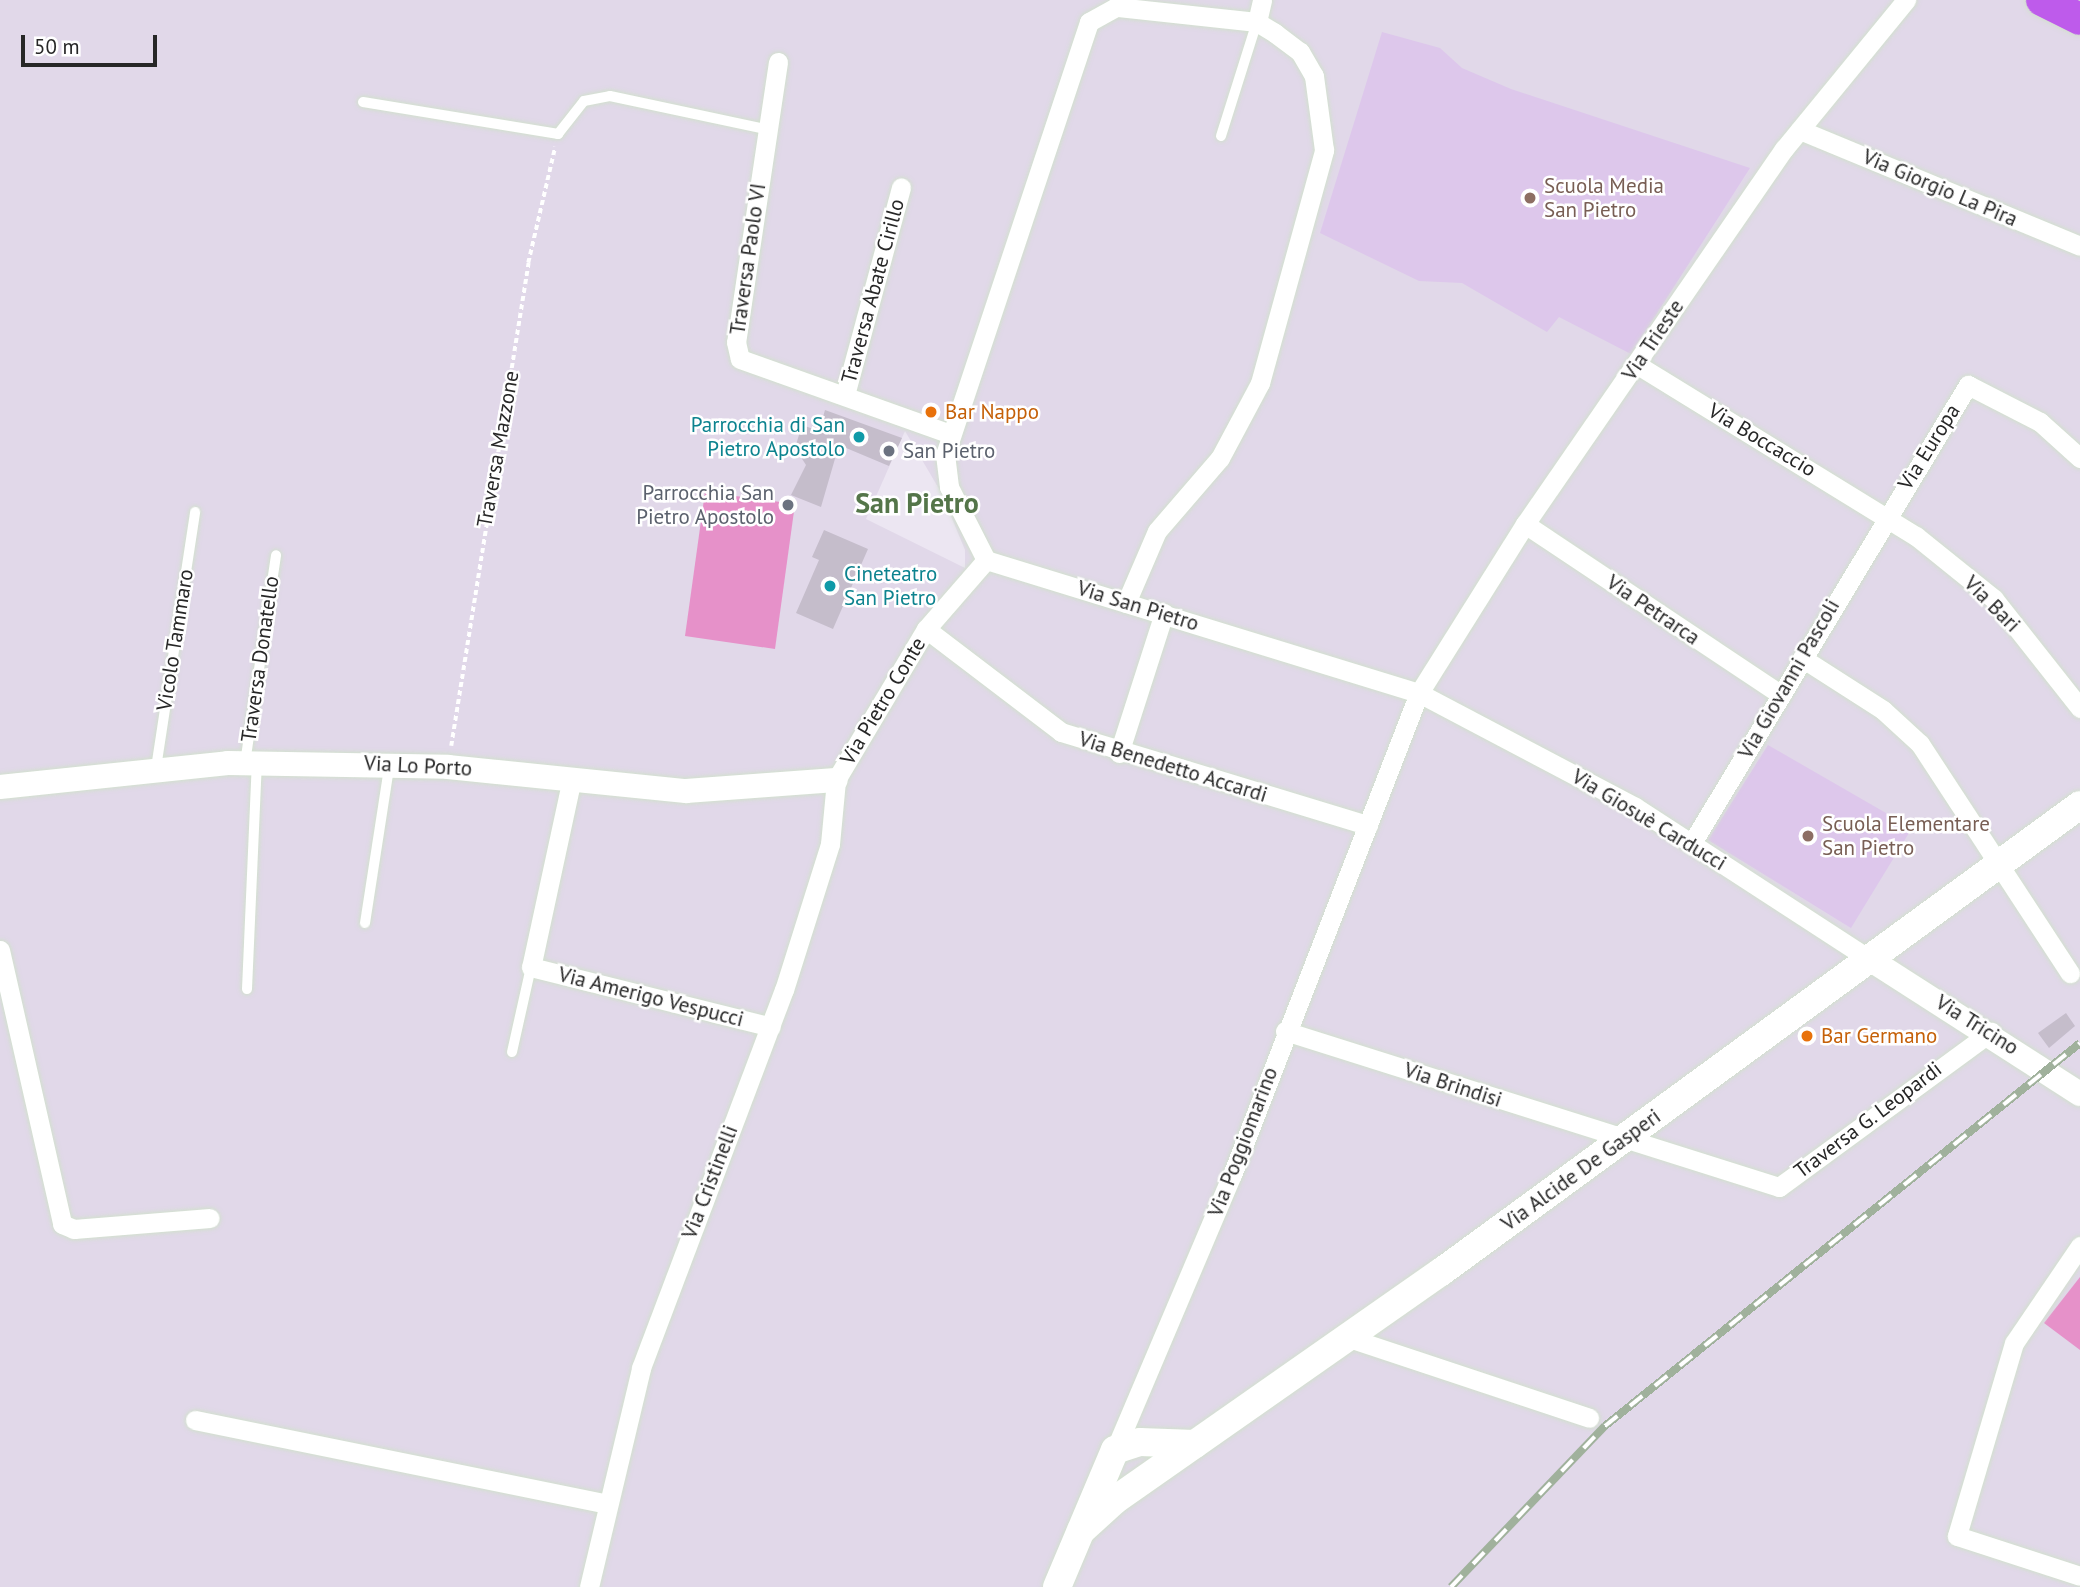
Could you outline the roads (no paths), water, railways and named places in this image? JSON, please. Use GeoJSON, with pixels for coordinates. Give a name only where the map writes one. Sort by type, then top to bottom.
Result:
{"type":"FeatureCollection","features":[{"type":"Feature","properties":{"kind":"main road"},"geometry":{"type":"LineString","coordinates":[[2042,0],[2080,19]]}},
{"type":"Feature","properties":{"kind":"main road","name":"Via Alcide De Gasperi"},"geometry":{"type":"LineString","coordinates":[[1081,1531],[1139,1483],[1349,1338],[1871,960],[2080,805]]}},
{"type":"Feature","properties":{"kind":"main road"},"geometry":{"type":"LineString","coordinates":[[1121,1451],[1195,1444]]}},
{"type":"Feature","properties":{"kind":"main road"},"geometry":{"type":"LineString","coordinates":[[1121,1451],[1156,1457],[1139,1483],[1113,1482],[1121,1451]]}},
{"type":"Feature","properties":{"kind":"main road","name":"Via Poggiomarino"},"geometry":{"type":"LineString","coordinates":[[1057,1587],[1081,1531],[1121,1451]]}},
{"type":"Feature","properties":{"kind":"street"},"geometry":{"type":"LineString","coordinates":[[1257,22],[1262,0]]}},
{"type":"Feature","properties":{"kind":"street","name":"Via Trieste"},"geometry":{"type":"LineString","coordinates":[[1419,693],[1525,524],[1800,130],[1906,0]]}},
{"type":"Feature","properties":{"kind":"street"},"geometry":{"type":"LineString","coordinates":[[986,560],[949,487],[951,434],[962,419],[1088,22],[1116,7],[1257,22],[1300,52],[1314,76],[1324,127],[1319,179],[1260,383],[1241,425],[1157,531],[1126,603]]}},
{"type":"Feature","properties":{"kind":"street","name":"Traversa Paolo VI"},"geometry":{"type":"LineString","coordinates":[[778,62],[765,130],[736,351],[753,367],[845,395],[951,434]]}},
{"type":"Feature","properties":{"kind":"street","name":"Via Giorgio La Pira"},"geometry":{"type":"LineString","coordinates":[[1800,130],[2080,246]]}},
{"type":"Feature","properties":{"kind":"street","name":"Traversa Abate Cirillo"},"geometry":{"type":"LineString","coordinates":[[845,395],[901,187]]}},
{"type":"Feature","properties":{"kind":"street","name":"Via Boccaccio"},"geometry":{"type":"LineString","coordinates":[[1636,365],[1887,515]]}},
{"type":"Feature","properties":{"kind":"street","name":"Via Europa"},"geometry":{"type":"LineString","coordinates":[[1887,515],[1968,385],[2040,422],[2080,458]]}},
{"type":"Feature","properties":{"kind":"street","name":"Via Giovanni Pascoli"},"geometry":{"type":"LineString","coordinates":[[1692,843],[1887,515]]}},
{"type":"Feature","properties":{"kind":"street","name":"Via Bari"},"geometry":{"type":"LineString","coordinates":[[1887,515],[1994,599],[2080,708]]}},
{"type":"Feature","properties":{"kind":"street","name":"Via Petrarca"},"geometry":{"type":"LineString","coordinates":[[1525,524],[1781,695]]}},
{"type":"Feature","properties":{"kind":"street","name":"Via San Pietro"},"geometry":{"type":"LineString","coordinates":[[986,560],[1419,693]]}},
{"type":"Feature","properties":{"kind":"street","name":"Via Pietro Conte"},"geometry":{"type":"LineString","coordinates":[[836,780],[926,629],[986,560]]}},
{"type":"Feature","properties":{"kind":"street"},"geometry":{"type":"LineString","coordinates":[[1119,753],[1164,613]]}},
{"type":"Feature","properties":{"kind":"street","name":"Via Benedetto Accardi"},"geometry":{"type":"LineString","coordinates":[[926,629],[1061,732],[1119,753],[1368,825]]}},
{"type":"Feature","properties":{"kind":"street"},"geometry":{"type":"LineString","coordinates":[[1802,658],[1883,710],[1920,744],[1959,809],[2002,862],[2070,973]]}},
{"type":"Feature","properties":{"kind":"street","name":"Via Poggiomarino"},"geometry":{"type":"LineString","coordinates":[[1121,1451],[1419,693]]}},
{"type":"Feature","properties":{"kind":"street","name":"Via Giosuè Carducci"},"geometry":{"type":"LineString","coordinates":[[1419,693],[1692,843],[1871,960]]}},
{"type":"Feature","properties":{"kind":"street","name":"Via Lo Porto"},"geometry":{"type":"LineString","coordinates":[[0,787],[156,769],[251,763],[448,766],[686,791],[836,780]]}},
{"type":"Feature","properties":{"kind":"street","name":"Via Amerigo Vespucci"},"geometry":{"type":"LineString","coordinates":[[572,778],[531,967],[771,1027]]}},
{"type":"Feature","properties":{"kind":"street","name":"Via Cristinelli"},"geometry":{"type":"LineString","coordinates":[[589,1587],[641,1368],[771,1027],[830,844],[836,780]]}},
{"type":"Feature","properties":{"kind":"street"},"geometry":{"type":"LineString","coordinates":[[0,950],[62,1224],[74,1229],[210,1218]]}},
{"type":"Feature","properties":{"kind":"street","name":"Via Tricino"},"geometry":{"type":"LineString","coordinates":[[1871,960],[1991,1032],[2080,1094]]}},
{"type":"Feature","properties":{"kind":"street","name":"Via Brindisi"},"geometry":{"type":"LineString","coordinates":[[1285,1031],[1621,1141]]}},
{"type":"Feature","properties":{"kind":"street","name":"Traversa G. Leopardi"},"geometry":{"type":"LineString","coordinates":[[1621,1141],[1779,1187],[1991,1032]]}},
{"type":"Feature","properties":{"kind":"street"},"geometry":{"type":"LineString","coordinates":[[2080,1246],[2014,1343],[1957,1536],[2080,1576]]}},
{"type":"Feature","properties":{"kind":"street"},"geometry":{"type":"LineString","coordinates":[[1349,1338],[1589,1418]]}},
{"type":"Feature","properties":{"kind":"street"},"geometry":{"type":"LineString","coordinates":[[195,1420],[607,1504]]}},
{"type":"Feature","properties":{"kind":"lane"},"geometry":{"type":"LineString","coordinates":[[1221,136],[1257,22]]}},
{"type":"Feature","properties":{"kind":"lane"},"geometry":{"type":"LineString","coordinates":[[363,102],[558,134],[584,101],[610,96],[765,130]]}},
{"type":"Feature","properties":{"kind":"lane","name":"Vicolo Tammaro"},"geometry":{"type":"LineString","coordinates":[[156,769],[195,512]]}},
{"type":"Feature","properties":{"kind":"lane","name":"Traversa Donatello"},"geometry":{"type":"LineString","coordinates":[[247,989],[251,763],[276,555]]}},
{"type":"Feature","properties":{"kind":"lane"},"geometry":{"type":"LineString","coordinates":[[365,923],[389,764]]}},
{"type":"Feature","properties":{"kind":"lane","name":"Via Amerigo Vespucci"},"geometry":{"type":"LineString","coordinates":[[512,1052],[531,967]]}},
{"type":"Feature","properties":{"kind":"railway"},"geometry":{"type":"LineString","coordinates":[[1451,1587],[1605,1426],[2080,1043]]}},
{"type":"Feature","properties":{"kind":"place","name":"Scuola Media San Pietro"},"geometry":{"type":"Point","coordinates":[1530,198]}},
{"type":"Feature","properties":{"kind":"place","name":"Bar Nappo"},"geometry":{"type":"Point","coordinates":[931,412]}},
{"type":"Feature","properties":{"kind":"place","name":"Parrocchia di San Pietro Apostolo"},"geometry":{"type":"Point","coordinates":[859,437]}},
{"type":"Feature","properties":{"kind":"place","name":"San Pietro"},"geometry":{"type":"Point","coordinates":[889,451]}},
{"type":"Feature","properties":{"kind":"place","name":"Parrocchia San Pietro Apostolo"},"geometry":{"type":"Point","coordinates":[788,505]}},
{"type":"Feature","properties":{"kind":"place","name":"Cineteatro San Pietro"},"geometry":{"type":"Point","coordinates":[830,586]}},
{"type":"Feature","properties":{"kind":"place","name":"Scuola Elementare San Pietro"},"geometry":{"type":"Point","coordinates":[1808,836]}},
{"type":"Feature","properties":{"kind":"place","name":"Bar Germano"},"geometry":{"type":"Point","coordinates":[1807,1036]}},
{"type":"Feature","properties":{"kind":"district","name":"San Pietro"},"geometry":{"type":"Point","coordinates":[917,503]}}]}
